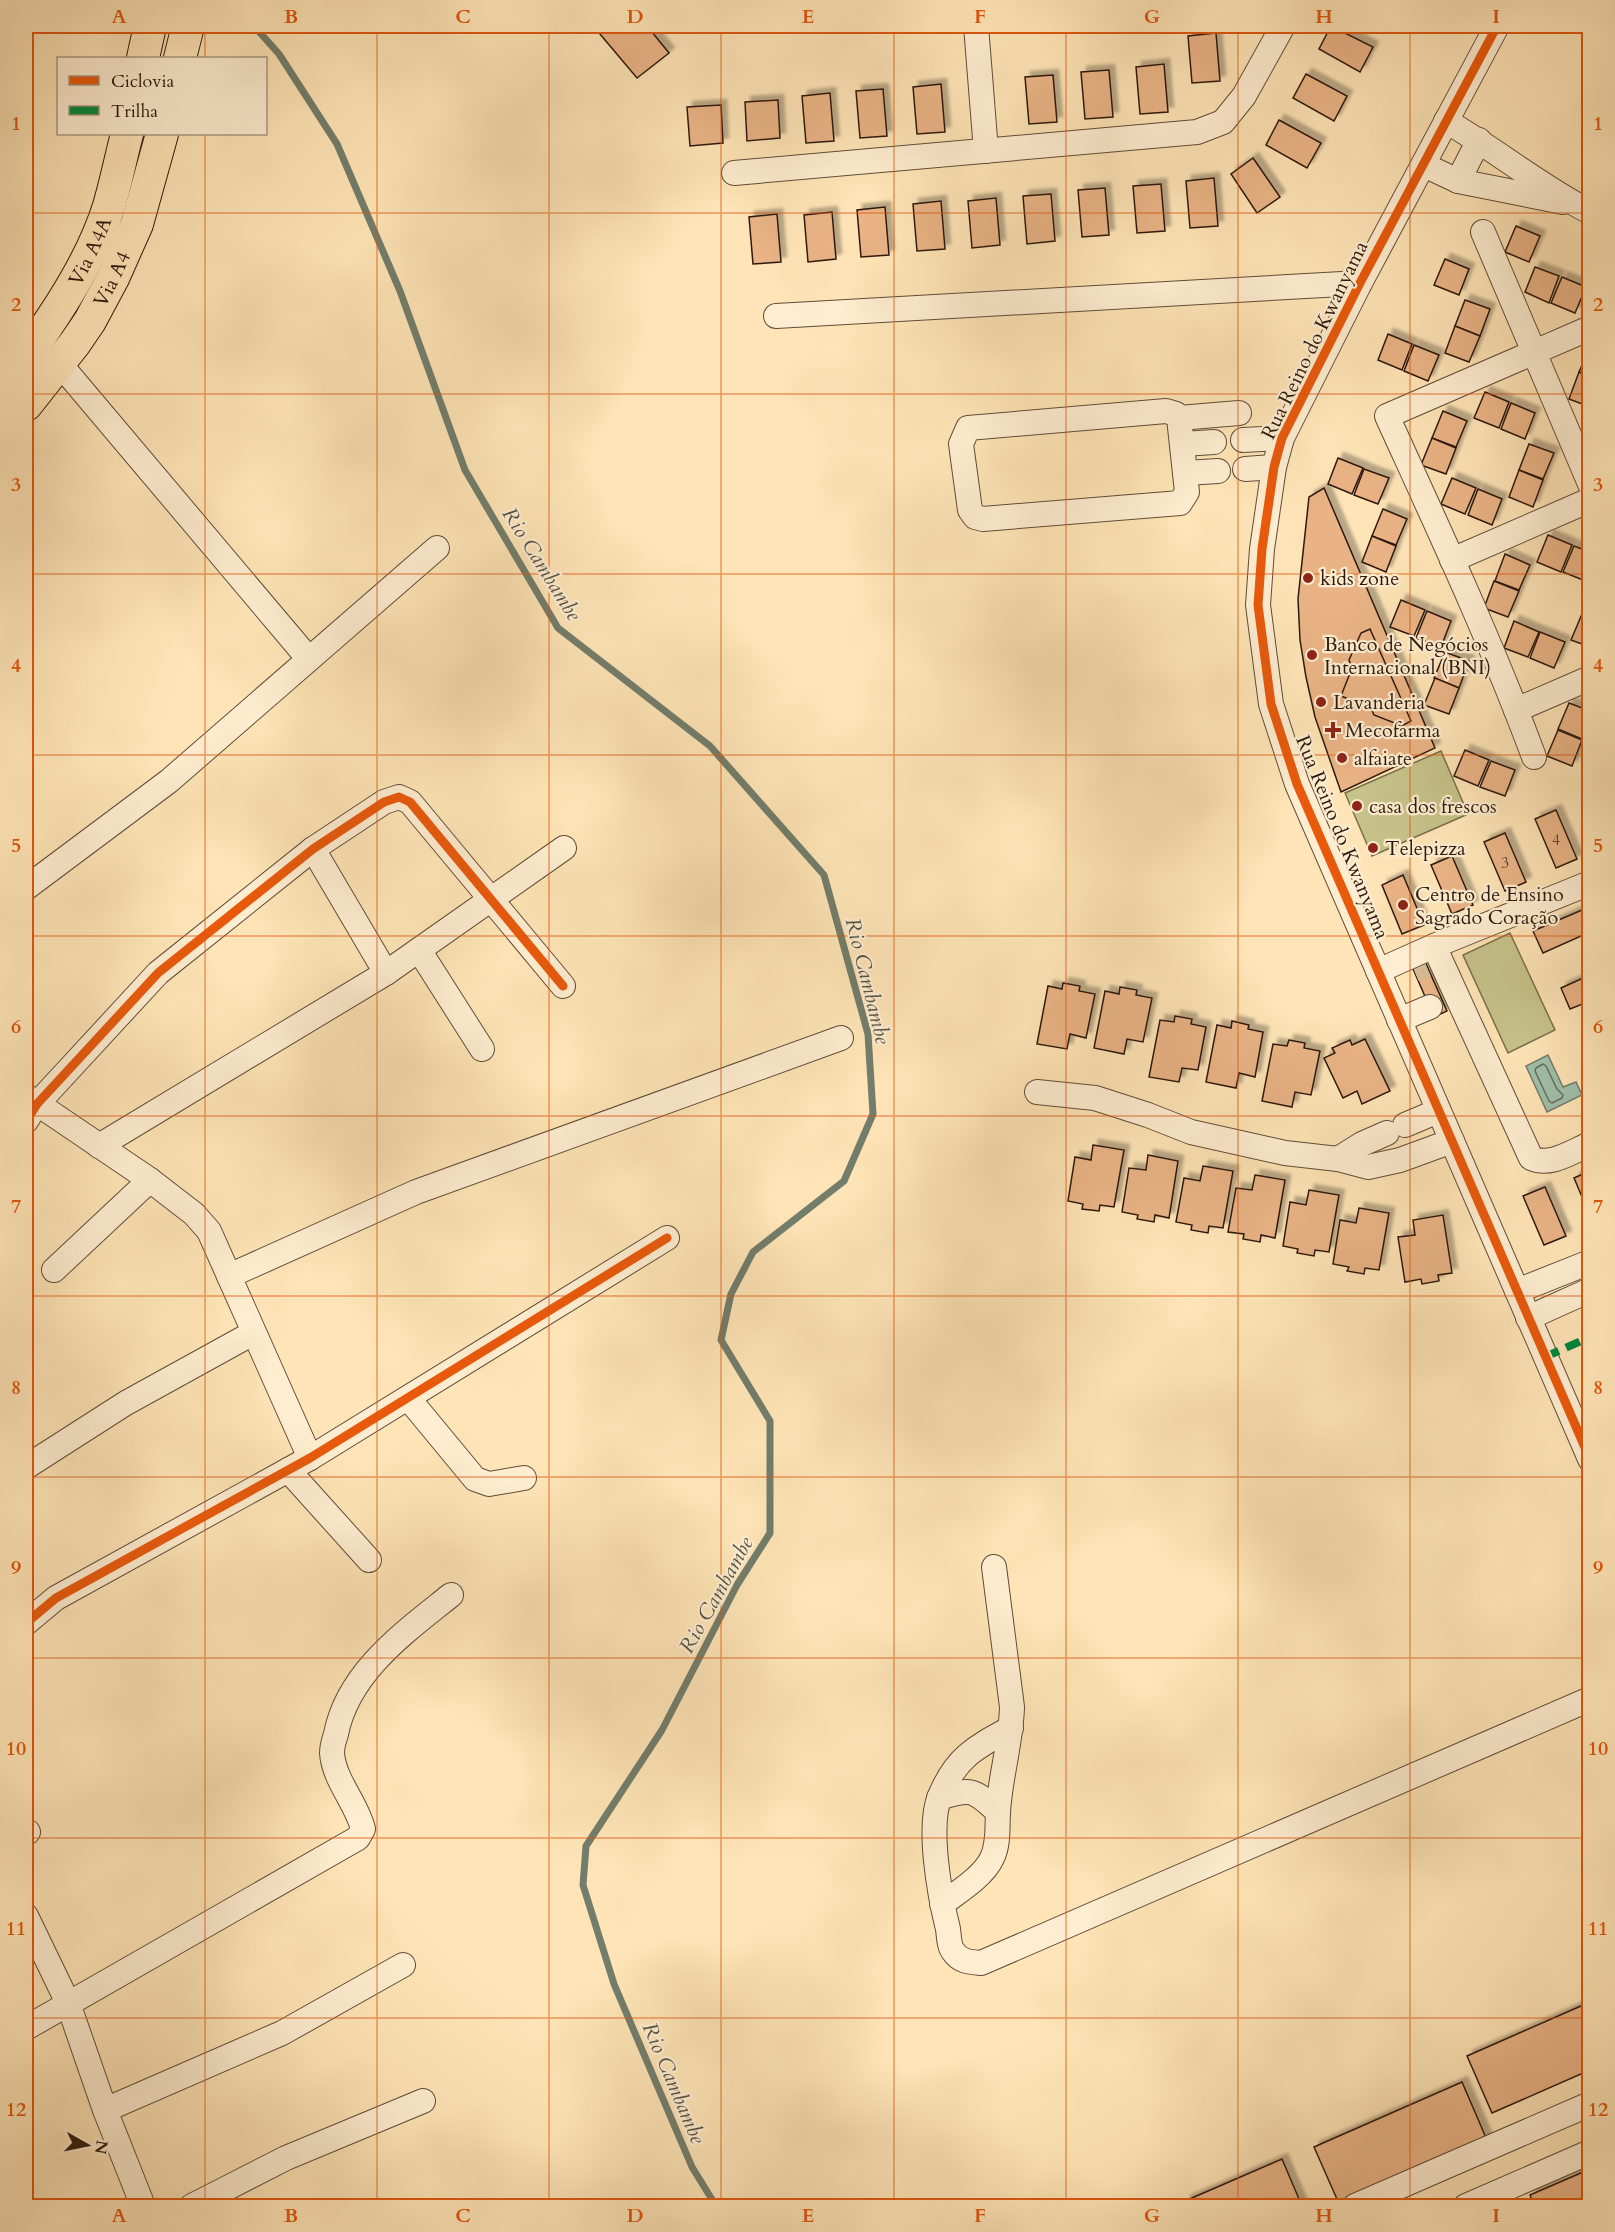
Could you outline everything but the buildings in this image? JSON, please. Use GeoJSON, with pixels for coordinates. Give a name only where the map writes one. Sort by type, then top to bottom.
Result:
{"type":"FeatureCollection","features":[{"type":"Feature","properties":{"kind":"main road"},"geometry":{"type":"LineString","coordinates":[[143,57],[150,26]]}},
{"type":"Feature","properties":{"kind":"main road"},"geometry":{"type":"LineString","coordinates":[[180,57],[188,26]]}},
{"type":"Feature","properties":{"kind":"main road","name":"Via A4A"},"geometry":{"type":"LineString","coordinates":[[26,356],[48,326],[84,265],[109,207],[127,135]]}},
{"type":"Feature","properties":{"kind":"main road","name":"Via A4"},"geometry":{"type":"LineString","coordinates":[[26,405],[90,321],[132,235],[162,135]]}},
{"type":"Feature","properties":{"kind":"street"},"geometry":{"type":"LineString","coordinates":[[976,26],[986,151]]}},
{"type":"Feature","properties":{"kind":"street"},"geometry":{"type":"LineString","coordinates":[[734,173],[1197,132],[1223,122],[1244,96],[1282,26]]}},
{"type":"Feature","properties":{"kind":"street","name":"Rua Reino do Kwanyama"},"geometry":{"type":"LineString","coordinates":[[1497,26],[1360,283],[1282,438],[1274,467],[1262,549],[1258,605],[1271,704],[1297,784],[1590,1459]]}},
{"type":"Feature","properties":{"kind":"street"},"geometry":{"type":"LineString","coordinates":[[1446,121],[1479,140],[1581,208]]}},
{"type":"Feature","properties":{"kind":"street"},"geometry":{"type":"LineString","coordinates":[[1458,181],[1479,140]]}},
{"type":"Feature","properties":{"kind":"street"},"geometry":{"type":"LineString","coordinates":[[1424,165],[1458,181],[1581,208]]}},
{"type":"Feature","properties":{"kind":"street"},"geometry":{"type":"LineString","coordinates":[[1483,232],[1590,484]]}},
{"type":"Feature","properties":{"kind":"street"},"geometry":{"type":"LineString","coordinates":[[776,316],[1360,283]]}},
{"type":"Feature","properties":{"kind":"street"},"geometry":{"type":"LineString","coordinates":[[1534,757],[1452,560],[1387,416],[1590,328]]}},
{"type":"Feature","properties":{"kind":"street"},"geometry":{"type":"LineString","coordinates":[[59,363],[308,658]]}},
{"type":"Feature","properties":{"kind":"street"},"geometry":{"type":"LineString","coordinates":[[1166,411],[1176,414],[1179,418],[1183,444],[1187,492],[1183,500],[1176,504],[980,518],[975,517],[970,510],[961,444],[968,428],[1166,411]]}},
{"type":"Feature","properties":{"kind":"street"},"geometry":{"type":"LineString","coordinates":[[1179,418],[1239,413]]}},
{"type":"Feature","properties":{"kind":"street"},"geometry":{"type":"LineString","coordinates":[[1243,440],[1282,438]]}},
{"type":"Feature","properties":{"kind":"street"},"geometry":{"type":"LineString","coordinates":[[1183,444],[1214,442]]}},
{"type":"Feature","properties":{"kind":"street"},"geometry":{"type":"LineString","coordinates":[[1245,469],[1274,467]]}},
{"type":"Feature","properties":{"kind":"street"},"geometry":{"type":"LineString","coordinates":[[1185,473],[1218,471]]}},
{"type":"Feature","properties":{"kind":"street"},"geometry":{"type":"LineString","coordinates":[[1452,560],[1590,500]]}},
{"type":"Feature","properties":{"kind":"street"},"geometry":{"type":"LineString","coordinates":[[26,888],[169,781],[437,548]]}},
{"type":"Feature","properties":{"kind":"street"},"geometry":{"type":"LineString","coordinates":[[1516,710],[1590,678]]}},
{"type":"Feature","properties":{"kind":"street"},"geometry":{"type":"LineString","coordinates":[[310,1458],[209,1231],[194,1214],[150,1180],[99,1146],[29,1107],[158,973],[313,849],[384,802],[399,797],[410,802],[563,986]]}},
{"type":"Feature","properties":{"kind":"street"},"geometry":{"type":"LineString","coordinates":[[99,1146],[386,973],[492,901],[564,848]]}},
{"type":"Feature","properties":{"kind":"street"},"geometry":{"type":"LineString","coordinates":[[313,849],[386,973]]}},
{"type":"Feature","properties":{"kind":"street"},"geometry":{"type":"LineString","coordinates":[[1381,977],[1428,960],[1590,883]]}},
{"type":"Feature","properties":{"kind":"street"},"geometry":{"type":"LineString","coordinates":[[419,950],[482,1049]]}},
{"type":"Feature","properties":{"kind":"street"},"geometry":{"type":"LineString","coordinates":[[1428,960],[1443,1001],[1530,1158],[1538,1162],[1549,1161],[1590,1144]]}},
{"type":"Feature","properties":{"kind":"street"},"geometry":{"type":"LineString","coordinates":[[1399,1020],[1443,1001]]}},
{"type":"Feature","properties":{"kind":"street"},"geometry":{"type":"LineString","coordinates":[[229,1276],[416,1192],[841,1038]]}},
{"type":"Feature","properties":{"kind":"street"},"geometry":{"type":"LineString","coordinates":[[1037,1092],[1095,1098],[1148,1114],[1191,1132],[1285,1153],[1338,1159],[1368,1167],[1400,1160],[1452,1141]]}},
{"type":"Feature","properties":{"kind":"street"},"geometry":{"type":"LineString","coordinates":[[1338,1159],[1362,1144],[1438,1111]]}},
{"type":"Feature","properties":{"kind":"street"},"geometry":{"type":"LineString","coordinates":[[54,1270],[150,1180]]}},
{"type":"Feature","properties":{"kind":"street"},"geometry":{"type":"LineString","coordinates":[[26,1623],[56,1598],[310,1458],[667,1238]]}},
{"type":"Feature","properties":{"kind":"street"},"geometry":{"type":"LineString","coordinates":[[1517,1292],[1590,1262]]}},
{"type":"Feature","properties":{"kind":"street"},"geometry":{"type":"LineString","coordinates":[[1528,1318],[1590,1290]]}},
{"type":"Feature","properties":{"kind":"street"},"geometry":{"type":"LineString","coordinates":[[26,1467],[126,1403],[253,1333]]}},
{"type":"Feature","properties":{"kind":"street"},"geometry":{"type":"LineString","coordinates":[[408,1398],[476,1479],[489,1484],[524,1478]]}},
{"type":"Feature","properties":{"kind":"street"},"geometry":{"type":"LineString","coordinates":[[288,1470],[369,1560]]}},
{"type":"Feature","properties":{"kind":"street"},"geometry":{"type":"LineString","coordinates":[[942,1904],[975,1880],[992,1858],[997,1833],[1012,1707],[994,1567]]}},
{"type":"Feature","properties":{"kind":"street"},"geometry":{"type":"LineString","coordinates":[[26,2028],[358,1838],[363,1829],[360,1817],[341,1782],[332,1752],[338,1720],[360,1680],[388,1646],[451,1595]]}},
{"type":"Feature","properties":{"kind":"street"},"geometry":{"type":"LineString","coordinates":[[1011,1728],[968,1752],[951,1775],[939,1798],[935,1824],[942,1904],[952,1951],[964,1962],[981,1963],[1590,1699]]}},
{"type":"Feature","properties":{"kind":"street"},"geometry":{"type":"LineString","coordinates":[[939,1798],[963,1791],[978,1795],[998,1812]]}},
{"type":"Feature","properties":{"kind":"street"},"geometry":{"type":"LineString","coordinates":[[26,1916],[68,2003],[105,2110],[143,2206]]}},
{"type":"Feature","properties":{"kind":"street"},"geometry":{"type":"LineString","coordinates":[[105,2110],[282,2033],[403,1965]]}},
{"type":"Feature","properties":{"kind":"street"},"geometry":{"type":"LineString","coordinates":[[192,2206],[285,2158],[423,2101]]}},
{"type":"Feature","properties":{"kind":"street"},"geometry":{"type":"LineString","coordinates":[[1355,2206],[1590,2104]]}},
{"type":"Feature","properties":{"kind":"street"},"geometry":{"type":"LineString","coordinates":[[1466,2206],[1590,2152]]}},
{"type":"Feature","properties":{"kind":"shaded area"},"geometry":{"type":"Polygon","coordinates":[[[1441,751],[1468,814],[1372,856],[1345,793],[1441,751]]]}},
{"type":"Feature","properties":{"kind":"shaded area"},"geometry":{"type":"Polygon","coordinates":[[[1510,933],[1555,1030],[1508,1053],[1463,955],[1510,933]]]}},
{"type":"Feature","properties":{"kind":"water"},"geometry":{"type":"Polygon","coordinates":[[[1548,1055],[1563,1087],[1576,1082],[1582,1095],[1547,1112],[1526,1066],[1548,1055]]]}},
{"type":"Feature","properties":{"kind":"waterway","name":"Rio Cambambe"},"geometry":{"type":"LineString","coordinates":[[254,26],[279,54],[337,144],[400,291],[465,470],[558,628],[710,746],[824,875],[868,1034],[873,1114],[844,1181],[753,1252],[731,1294],[721,1340],[770,1421],[770,1533],[737,1585],[662,1730],[586,1846],[583,1885],[614,1984],[692,2167],[716,2206]]}},
{"type":"Feature","properties":{"kind":"tunnel"},"geometry":{"type":"LineString","coordinates":[[1414,970],[1426,965]]}},
{"type":"Feature","properties":{"kind":"marked path"},"geometry":{"type":"LineString","coordinates":[[1545,1357],[1590,1337]]}},
{"type":"Feature","properties":{"kind":"cycle path"},"geometry":{"type":"LineString","coordinates":[[1497,26],[1360,283],[1282,438],[1274,467],[1262,549],[1258,605],[1271,704],[1297,784],[1590,1459]]}},
{"type":"Feature","properties":{"kind":"cycle path"},"geometry":{"type":"LineString","coordinates":[[26,1121],[37,1104],[158,973],[313,849],[384,802],[399,797],[410,802],[563,986]]}},
{"type":"Feature","properties":{"kind":"cycle path"},"geometry":{"type":"LineString","coordinates":[[26,1623],[56,1598],[310,1458],[667,1238]]}},
{"type":"Feature","properties":{"kind":"place","name":"kids zone"},"geometry":{"type":"Point","coordinates":[1308,578]}},
{"type":"Feature","properties":{"kind":"place","name":"Banco de Negócios Internacional (BNI)"},"geometry":{"type":"Point","coordinates":[1312,655]}},
{"type":"Feature","properties":{"kind":"place","name":"Lavanderia"},"geometry":{"type":"Point","coordinates":[1321,702]}},
{"type":"Feature","properties":{"kind":"place","name":"Mecofarma"},"geometry":{"type":"Point","coordinates":[1333,730]}},
{"type":"Feature","properties":{"kind":"place","name":"alfaiate"},"geometry":{"type":"Point","coordinates":[1342,758]}},
{"type":"Feature","properties":{"kind":"place","name":"casa dos frescos"},"geometry":{"type":"Point","coordinates":[1357,806]}},
{"type":"Feature","properties":{"kind":"place","name":"Telepizza"},"geometry":{"type":"Point","coordinates":[1373,848]}},
{"type":"Feature","properties":{"kind":"place","name":"Centro de Ensino Sagrado Coração"},"geometry":{"type":"Point","coordinates":[1403,905]}}]}
